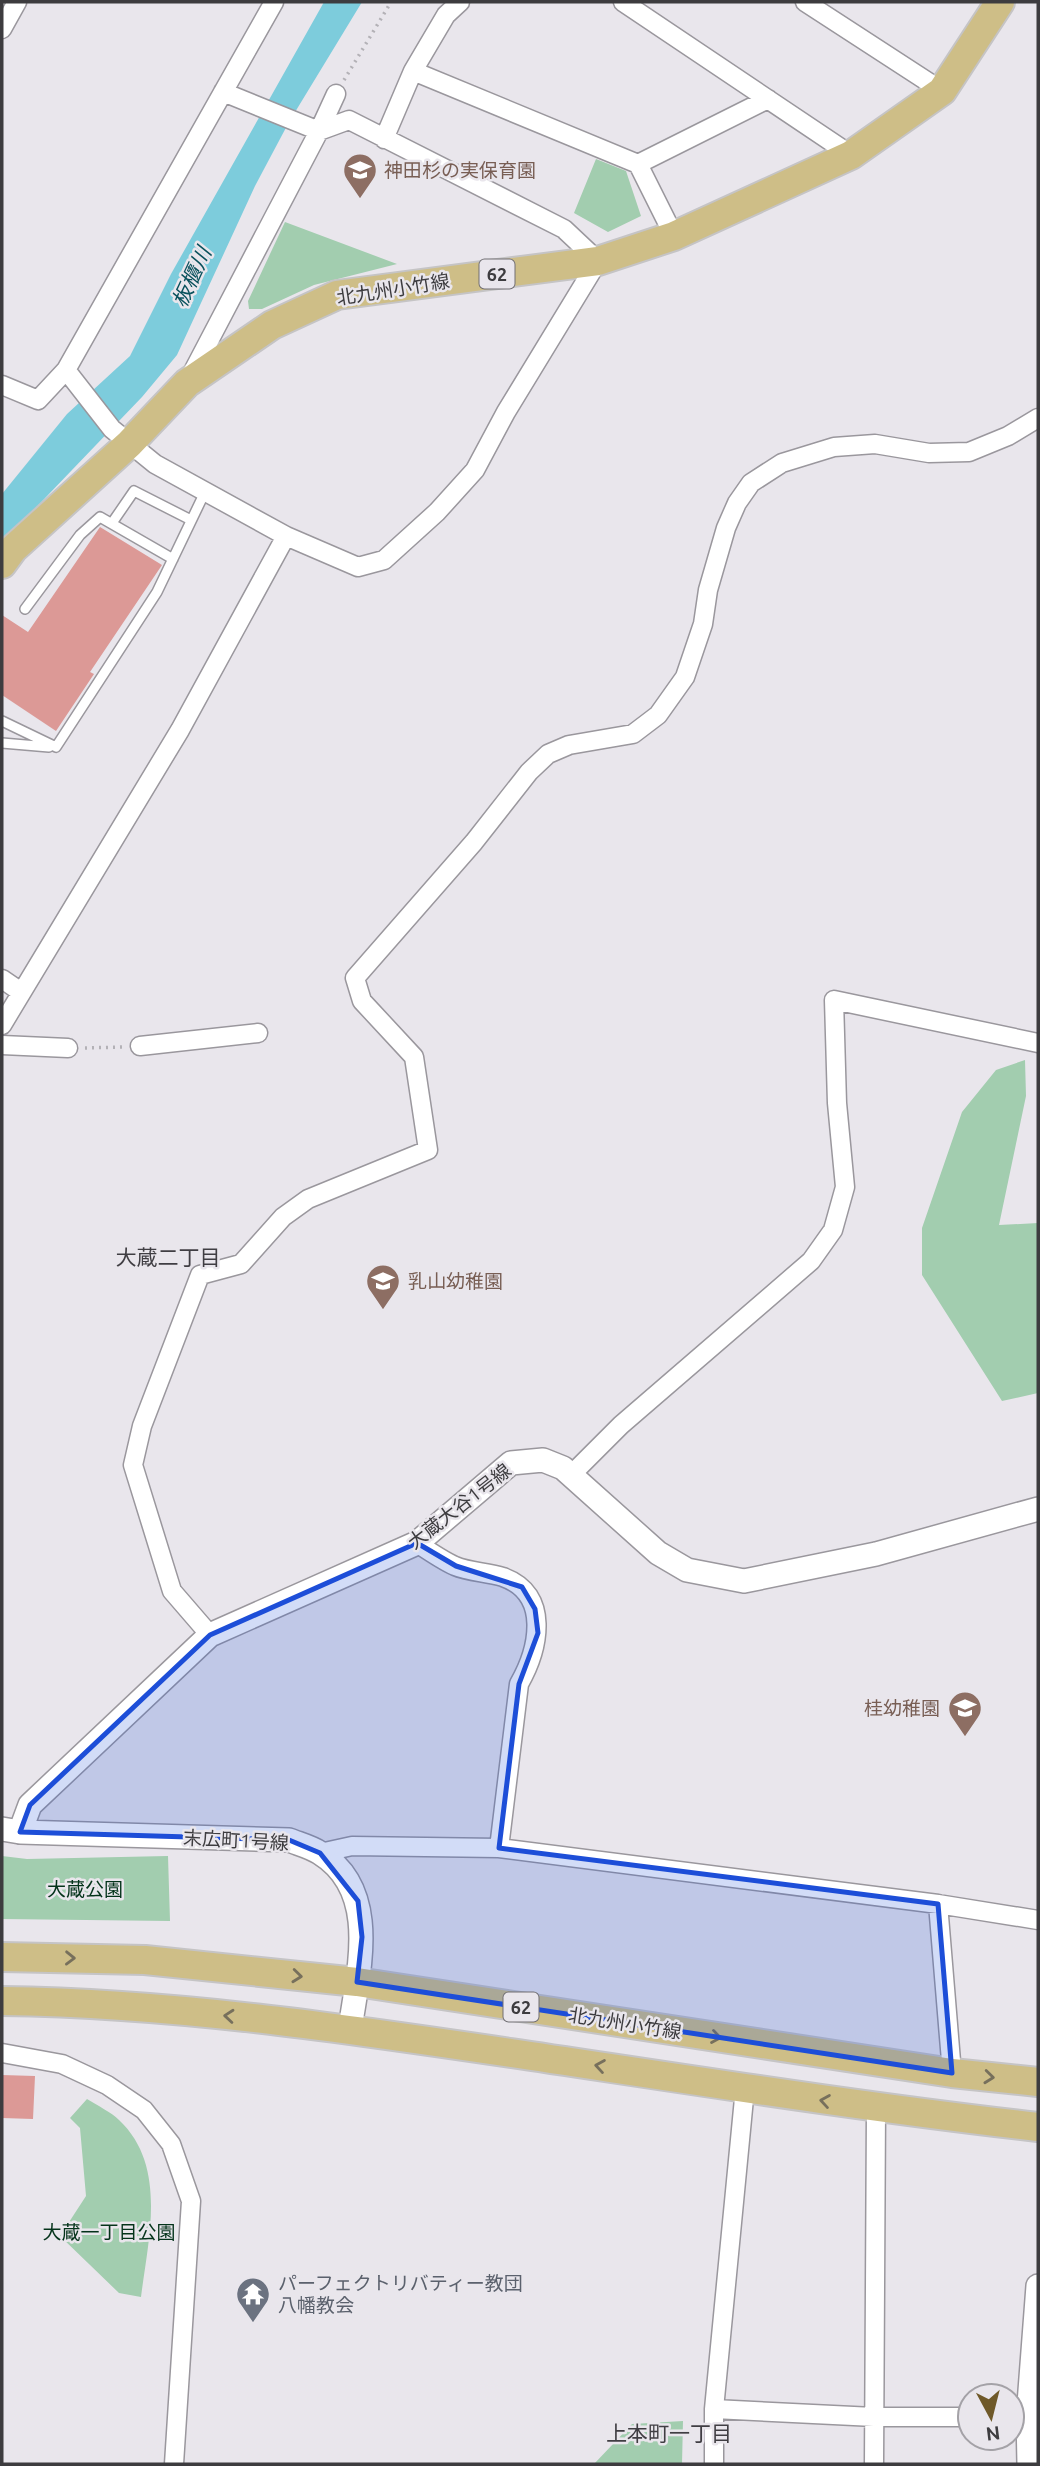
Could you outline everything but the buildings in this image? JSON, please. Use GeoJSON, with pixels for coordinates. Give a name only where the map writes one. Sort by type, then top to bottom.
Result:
{"type":"FeatureCollection","features":[{"type":"Feature","properties":{"kind":"main road","name":"北九州小竹線"},"geometry":{"type":"LineString","coordinates":[[2,564],[13,549],[121,436],[187,383],[272,325],[337,295],[598,261],[674,236],[851,155],[942,91],[1000,2]]}},
{"type":"Feature","properties":{"kind":"main road","name":"北九州小竹線"},"geometry":{"type":"LineString","coordinates":[[2,1957],[145,1960],[357,1982],[952,2073],[1038,2082]]}},
{"type":"Feature","properties":{"kind":"main road"},"geometry":{"type":"LineString","coordinates":[[2,2001],[72,2002],[350,2029],[876,2109],[1038,2127]]}},
{"type":"Feature","properties":{"kind":"street"},"geometry":{"type":"LineString","coordinates":[[2,29],[17,2]]}},
{"type":"Feature","properties":{"kind":"street"},"geometry":{"type":"LineString","coordinates":[[2,385],[38,400],[66,370],[274,2]]}},
{"type":"Feature","properties":{"kind":"street"},"geometry":{"type":"LineString","coordinates":[[384,139],[413,71],[446,15],[460,2]]}},
{"type":"Feature","properties":{"kind":"street"},"geometry":{"type":"LineString","coordinates":[[623,2],[851,155]]}},
{"type":"Feature","properties":{"kind":"street"},"geometry":{"type":"LineString","coordinates":[[806,2],[942,91]]}},
{"type":"Feature","properties":{"kind":"street"},"geometry":{"type":"LineString","coordinates":[[413,71],[638,164],[674,236]]}},
{"type":"Feature","properties":{"kind":"street"},"geometry":{"type":"LineString","coordinates":[[66,370],[121,436],[155,464],[286,536],[358,567],[384,560],[437,512],[475,470],[506,412],[598,261],[564,229],[349,120],[313,129],[223,92]]}},
{"type":"Feature","properties":{"kind":"street"},"geometry":{"type":"LineString","coordinates":[[187,383],[313,129],[336,94]]}},
{"type":"Feature","properties":{"kind":"street"},"geometry":{"type":"LineString","coordinates":[[638,164],[768,99]]}},
{"type":"Feature","properties":{"kind":"street"},"geometry":{"type":"LineString","coordinates":[[211,1636],[172,1591],[134,1465],[142,1426],[200,1275],[241,1264],[283,1217],[308,1199],[428,1150],[414,1057],[362,1001],[355,978],[474,842],[529,772],[548,754],[569,745],[633,734],[658,715],[685,677],[703,624],[708,590],[726,528],[737,503],[751,483],[782,463],[834,447],[875,444],[929,453],[969,452],[1008,436],[1038,418]]}},
{"type":"Feature","properties":{"kind":"street"},"geometry":{"type":"LineString","coordinates":[[2,1025],[180,730],[286,536]]}},
{"type":"Feature","properties":{"kind":"street"},"geometry":{"type":"LineString","coordinates":[[2,979],[21,992]]}},
{"type":"Feature","properties":{"kind":"street"},"geometry":{"type":"LineString","coordinates":[[571,1475],[621,1425],[811,1261],[833,1230],[845,1187],[837,1103],[834,1000],[1038,1043]]}},
{"type":"Feature","properties":{"kind":"street"},"geometry":{"type":"LineString","coordinates":[[140,1046],[258,1033]]}},
{"type":"Feature","properties":{"kind":"street"},"geometry":{"type":"LineString","coordinates":[[2,1045],[68,1048]]}},
{"type":"Feature","properties":{"kind":"street","name":"大蔵大谷1号線"},"geometry":{"type":"LineString","coordinates":[[11,1831],[30,1805],[211,1636],[417,1543],[511,1463],[543,1460],[571,1475],[658,1553],[687,1570],[744,1581],[876,1554],[1038,1509]]}},
{"type":"Feature","properties":{"kind":"street"},"geometry":{"type":"LineString","coordinates":[[417,1543],[456,1566],[504,1578],[522,1587],[535,1609],[538,1633],[531,1663],[519,1684],[499,1848]]}},
{"type":"Feature","properties":{"kind":"street","name":"末広町1号線"},"geometry":{"type":"LineString","coordinates":[[11,1831],[289,1840],[320,1853],[339,1870],[358,1901],[362,1937],[350,2029]]}},
{"type":"Feature","properties":{"kind":"street"},"geometry":{"type":"LineString","coordinates":[[320,1853],[352,1846],[499,1848],[938,1904],[1038,1920]]}},
{"type":"Feature","properties":{"kind":"street"},"geometry":{"type":"LineString","coordinates":[[938,1904],[952,2073]]}},
{"type":"Feature","properties":{"kind":"street"},"geometry":{"type":"LineString","coordinates":[[2,2053],[62,2064],[107,2085],[144,2110],[171,2144],[191,2201],[174,2464]]}},
{"type":"Feature","properties":{"kind":"street"},"geometry":{"type":"LineString","coordinates":[[714,2464],[714,2409],[745,2088]]}},
{"type":"Feature","properties":{"kind":"street"},"geometry":{"type":"LineString","coordinates":[[874,2464],[876,2109]]}},
{"type":"Feature","properties":{"kind":"street"},"geometry":{"type":"LineString","coordinates":[[1025,2382],[1038,2286]]}},
{"type":"Feature","properties":{"kind":"street"},"geometry":{"type":"LineString","coordinates":[[714,2409],[874,2417],[956,2417]]}},
{"type":"Feature","properties":{"kind":"lane"},"geometry":{"type":"LineString","coordinates":[[112,523],[134,491],[191,520]]}},
{"type":"Feature","properties":{"kind":"lane"},"geometry":{"type":"LineString","coordinates":[[56,747],[158,592],[205,492]]}},
{"type":"Feature","properties":{"kind":"lane"},"geometry":{"type":"LineString","coordinates":[[25,609],[80,535],[100,517],[173,559]]}},
{"type":"Feature","properties":{"kind":"lane"},"geometry":{"type":"LineString","coordinates":[[2,721],[56,747]]}},
{"type":"Feature","properties":{"kind":"lane"},"geometry":{"type":"LineString","coordinates":[[2,743],[56,747]]}},
{"type":"Feature","properties":{"kind":"path"},"geometry":{"type":"LineString","coordinates":[[336,94],[391,2]]}},
{"type":"Feature","properties":{"kind":"path"},"geometry":{"type":"LineString","coordinates":[[68,1048],[140,1046]]}},
{"type":"Feature","properties":{"kind":"highlighted area"},"geometry":{"type":"Polygon","coordinates":[[[417,1543],[456,1566],[522,1587],[535,1609],[538,1633],[519,1684],[499,1848],[938,1904],[952,2073],[357,1982],[362,1937],[358,1901],[320,1853],[289,1840],[20,1832],[30,1805],[210,1635],[417,1543]]]}},
{"type":"Feature","properties":{"kind":"green space"},"geometry":{"type":"Polygon","coordinates":[[[596,159],[626,171],[641,216],[608,232],[574,213],[596,159]]]}},
{"type":"Feature","properties":{"kind":"green space"},"geometry":{"type":"Polygon","coordinates":[[[285,222],[397,264],[314,285],[262,309],[249,309],[248,301],[285,222]]]}},
{"type":"Feature","properties":{"kind":"green space"},"geometry":{"type":"Polygon","coordinates":[[[1025,1060],[1026,1096],[999,1225],[1038,1223],[1038,1393],[1002,1401],[922,1275],[922,1228],[962,1112],[996,1070],[1025,1060]]]}},
{"type":"Feature","properties":{"kind":"green space","name":"大蔵公園"},"geometry":{"type":"Polygon","coordinates":[[[2,1856],[27,1859],[168,1856],[170,1921],[2,1919],[2,1856]]]}},
{"type":"Feature","properties":{"kind":"green space","name":"大蔵一丁目公園"},"geometry":{"type":"Polygon","coordinates":[[[87,2099],[119,2120],[134,2138],[144,2159],[151,2204],[141,2297],[119,2293],[60,2236],[86,2196],[80,2128],[70,2118],[87,2099]]]}},
{"type":"Feature","properties":{"kind":"green space"},"geometry":{"type":"Polygon","coordinates":[[[683,2421],[682,2464],[594,2464],[632,2424],[683,2421]]]}},
{"type":"Feature","properties":{"kind":"water","name":"板櫃川"},"geometry":{"type":"Polygon","coordinates":[[[324,2],[362,2],[289,122],[255,186],[177,355],[142,397],[2,543],[2,494],[67,414],[130,356],[171,274],[324,2]]]}},
{"type":"Feature","properties":{"kind":"place","name":"神田杉の実保育園"},"geometry":{"type":"Point","coordinates":[360,200]}},
{"type":"Feature","properties":{"kind":"place","name":"乳山幼稚園"},"geometry":{"type":"Point","coordinates":[383,1311]}},
{"type":"Feature","properties":{"kind":"place","name":"桂幼稚園"},"geometry":{"type":"Point","coordinates":[965,1738]}},
{"type":"Feature","properties":{"kind":"place","name":"パーフェクトリバティー教団 八幡教会"},"geometry":{"type":"Point","coordinates":[253,2324]}},
{"type":"Feature","properties":{"kind":"district","name":"大蔵二丁目"},"geometry":{"type":"Point","coordinates":[168,1257]}},
{"type":"Feature","properties":{"kind":"district","name":"上本町一丁目"},"geometry":{"type":"Point","coordinates":[669,2433]}}]}
